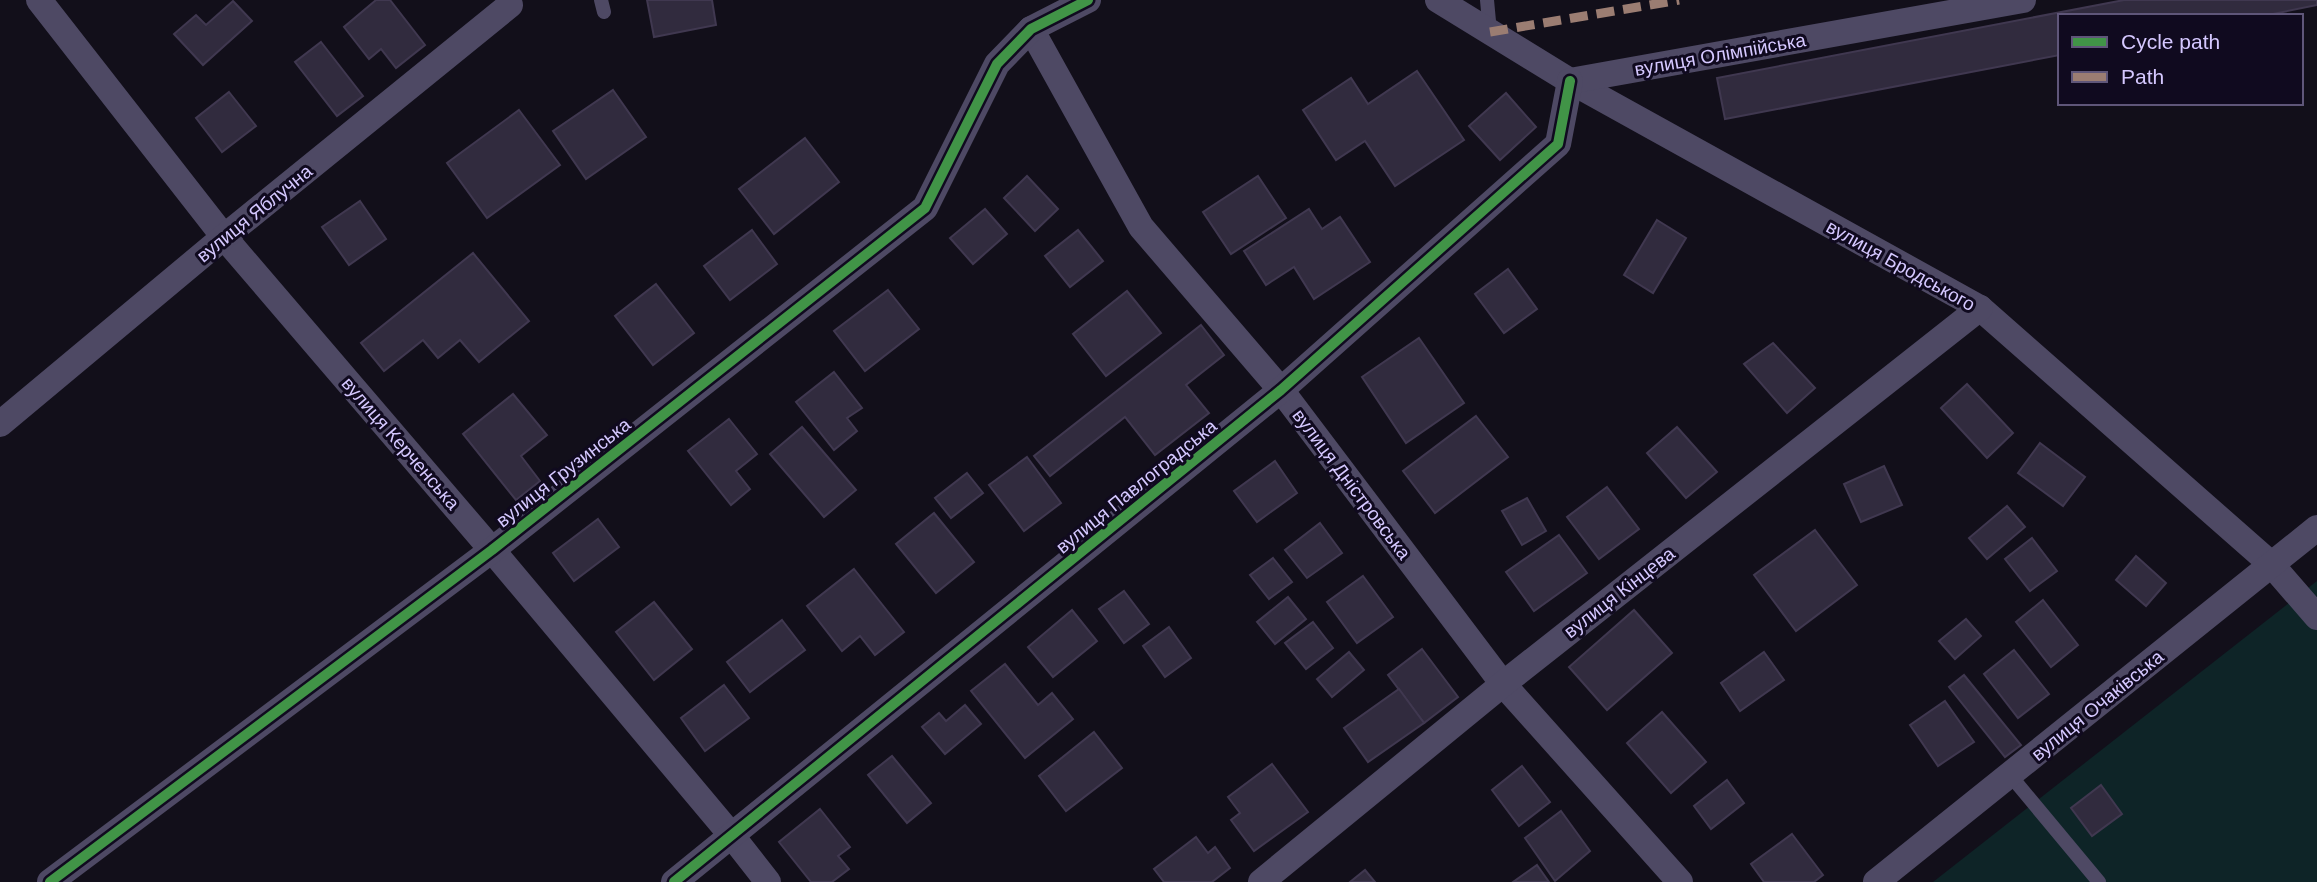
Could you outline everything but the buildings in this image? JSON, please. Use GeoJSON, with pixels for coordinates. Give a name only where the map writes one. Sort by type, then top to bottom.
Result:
{"type":"FeatureCollection","features":[{"type":"Feature","properties":{"kind":"street","name":"вулиця Керченська"},"geometry":{"type":"LineString","coordinates":[[39,0],[224,237],[492,550],[768,882]]}},
{"type":"Feature","properties":{"kind":"street"},"geometry":{"type":"LineString","coordinates":[[1031,29],[1088,0]]}},
{"type":"Feature","properties":{"kind":"street"},"geometry":{"type":"LineString","coordinates":[[1438,0],[1570,81]]}},
{"type":"Feature","properties":{"kind":"street","name":"вулиця Олімпійська"},"geometry":{"type":"LineString","coordinates":[[1570,81],[2023,0]]}},
{"type":"Feature","properties":{"kind":"street","name":"вулиця Яблучна"},"geometry":{"type":"LineString","coordinates":[[0,424],[224,237],[510,5]]}},
{"type":"Feature","properties":{"kind":"street","name":"вулиця Дністровська"},"geometry":{"type":"LineString","coordinates":[[1031,29],[1141,226],[1281,390],[1503,684],[1680,882]]}},
{"type":"Feature","properties":{"kind":"street","name":"вулиця Грузинська"},"geometry":{"type":"LineString","coordinates":[[50,882],[492,550],[925,208],[997,64],[1031,29]]}},
{"type":"Feature","properties":{"kind":"street","name":"вулиця Бродського"},"geometry":{"type":"LineString","coordinates":[[1570,81],[1980,308],[2271,564],[2317,617]]}},
{"type":"Feature","properties":{"kind":"street","name":"вулиця Павлоградська"},"geometry":{"type":"LineString","coordinates":[[674,882],[1281,390],[1558,144],[1570,81]]}},
{"type":"Feature","properties":{"kind":"street","name":"вулиця Кінцева"},"geometry":{"type":"LineString","coordinates":[[1261,882],[1503,684],[1980,308]]}},
{"type":"Feature","properties":{"kind":"street","name":"вулиця Очаківська"},"geometry":{"type":"LineString","coordinates":[[1877,882],[2317,528]]}},
{"type":"Feature","properties":{"kind":"lane"},"geometry":{"type":"LineString","coordinates":[[1486,0],[1490,32]]}},
{"type":"Feature","properties":{"kind":"lane"},"geometry":{"type":"LineString","coordinates":[[2010,775],[2099,882]]}},
{"type":"Feature","properties":{"kind":"green space"},"geometry":{"type":"Polygon","coordinates":[[[2317,581],[2317,882],[1933,882],[2317,581]]]}},
{"type":"Feature","properties":{"kind":"marked path"},"geometry":{"type":"LineString","coordinates":[[1490,32],[1679,0]]}},
{"type":"Feature","properties":{"kind":"cycle path"},"geometry":{"type":"LineString","coordinates":[[50,882],[492,550],[925,208],[997,64],[1031,29],[1088,0]]}},
{"type":"Feature","properties":{"kind":"cycle path"},"geometry":{"type":"LineString","coordinates":[[674,882],[1281,390],[1558,144],[1570,81]]}}]}
